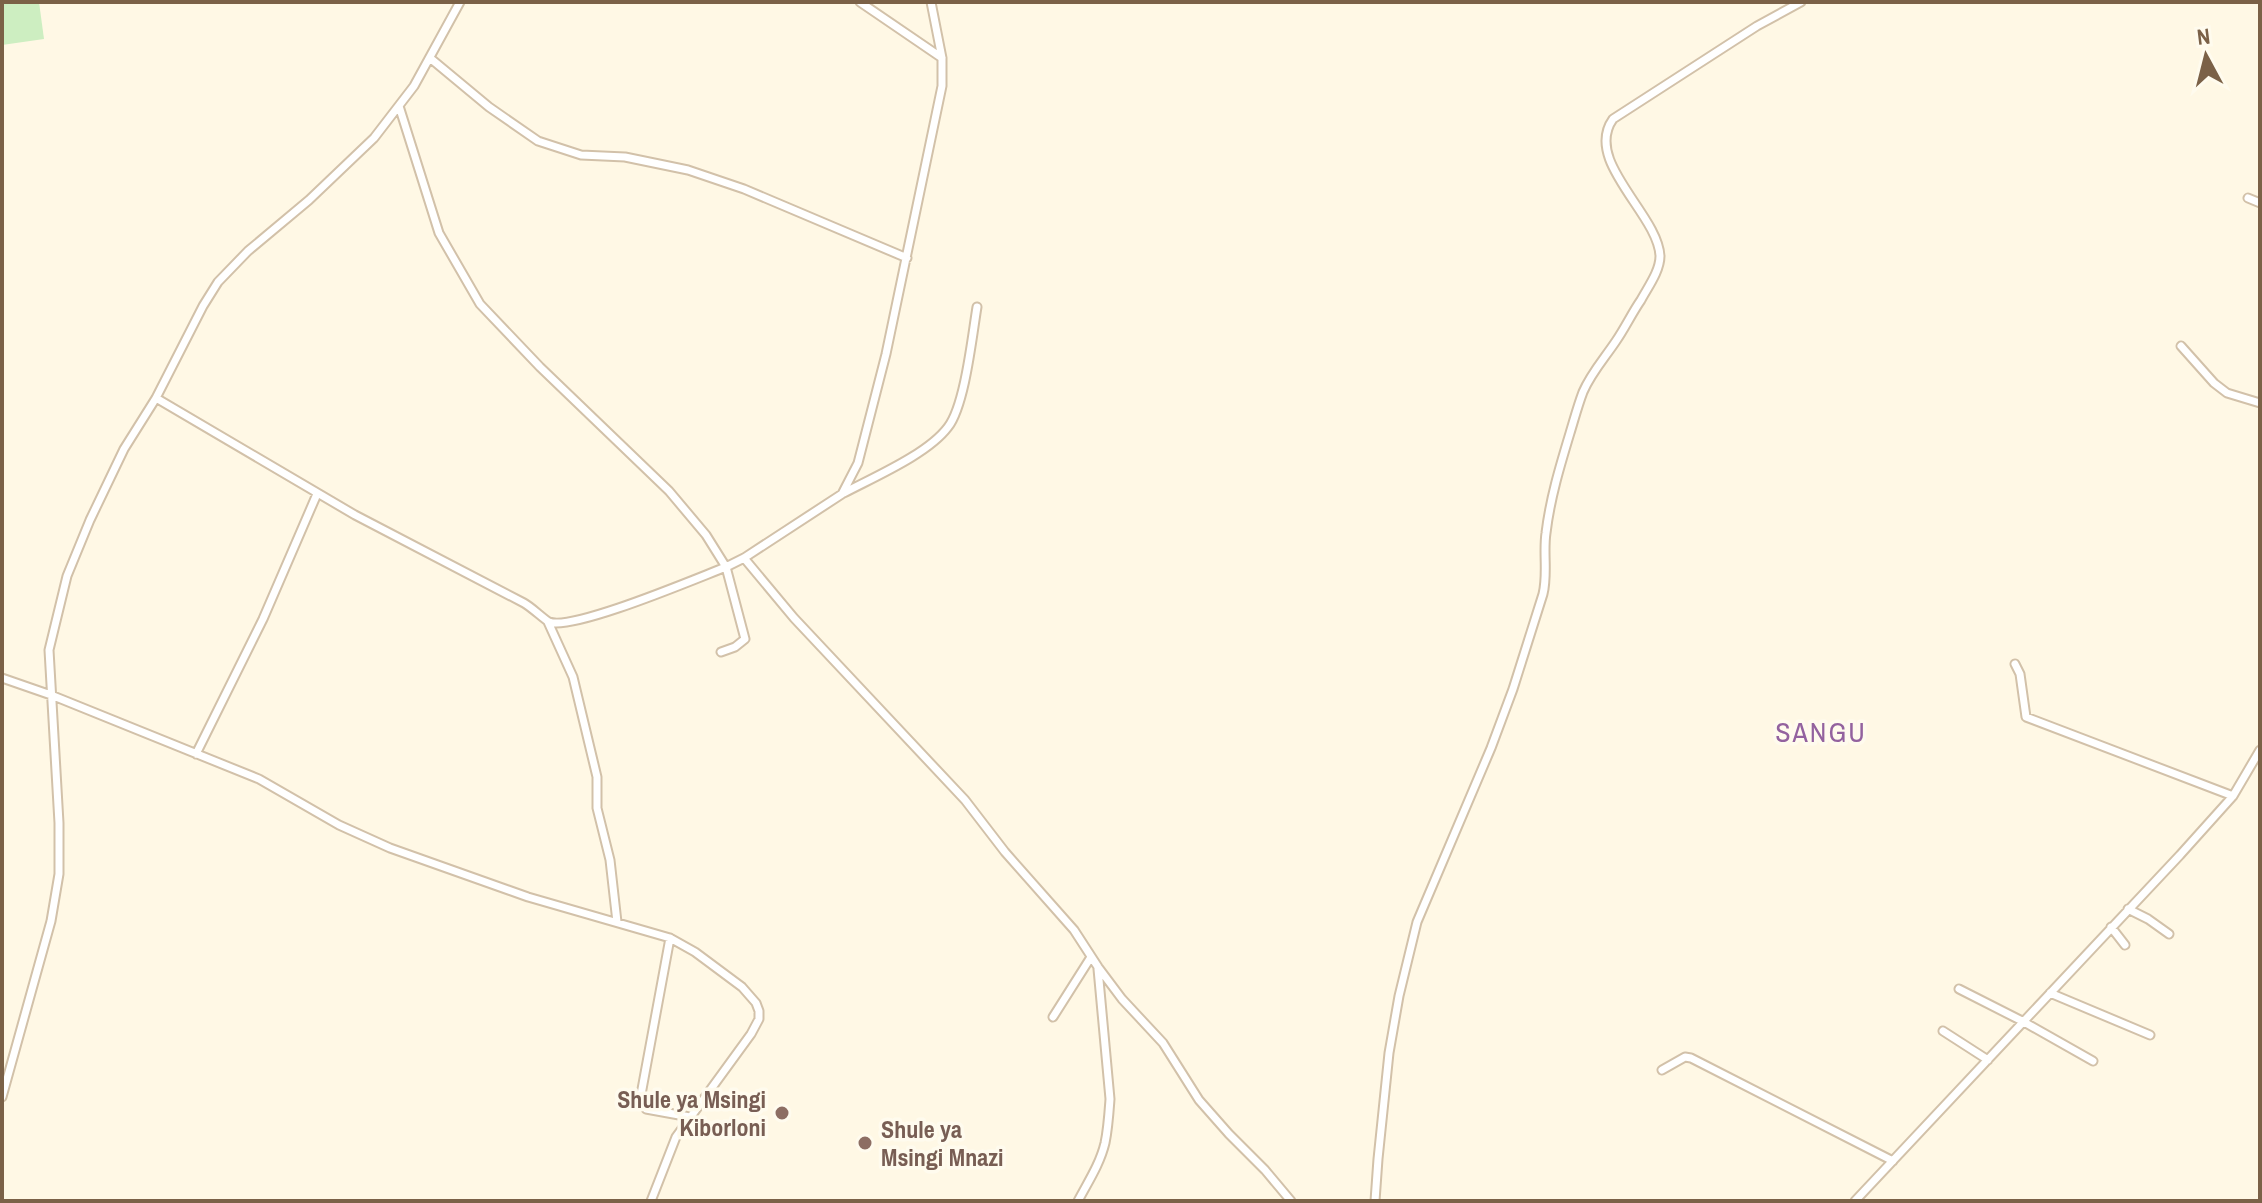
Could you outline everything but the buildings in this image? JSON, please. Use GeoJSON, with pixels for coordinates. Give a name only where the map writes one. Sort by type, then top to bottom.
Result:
{"type":"FeatureCollection","features":[{"type":"Feature","properties":{"kind":"street"},"geometry":{"type":"LineString","coordinates":[[2,1097],[51,921],[59,874],[49,650],[67,576],[90,520],[124,449],[156,398],[218,282],[248,251],[309,200],[363,148],[414,86],[460,2]]}},
{"type":"Feature","properties":{"kind":"street"},"geometry":{"type":"LineString","coordinates":[[860,2],[942,58]]}},
{"type":"Feature","properties":{"kind":"street"},"geometry":{"type":"LineString","coordinates":[[842,494],[858,463],[886,354],[942,86],[942,58],[931,2]]}},
{"type":"Feature","properties":{"kind":"street"},"geometry":{"type":"LineString","coordinates":[[1375,1201],[1389,1053],[1417,922],[1491,748],[1543,594],[1546,584],[1545,535],[1582,393],[1649,287],[1658,266],[1660,256],[1653,233],[1612,163],[1606,145],[1607,127],[1613,119],[1757,26],[1801,2]]}},
{"type":"Feature","properties":{"kind":"street"},"geometry":{"type":"LineString","coordinates":[[430,58],[489,107],[538,141],[581,155],[625,157],[688,170],[744,189],[907,258]]}},
{"type":"Feature","properties":{"kind":"street"},"geometry":{"type":"LineString","coordinates":[[399,106],[439,233],[480,304],[540,367],[669,491],[706,535],[726,567],[745,639],[721,652]]}},
{"type":"Feature","properties":{"kind":"street"},"geometry":{"type":"LineString","coordinates":[[2248,198],[2260,203]]}},
{"type":"Feature","properties":{"kind":"street"},"geometry":{"type":"LineString","coordinates":[[548,622],[573,621],[607,612],[726,567],[842,494],[934,442],[956,413],[977,307]]}},
{"type":"Feature","properties":{"kind":"street"},"geometry":{"type":"LineString","coordinates":[[2181,346],[2227,393],[2260,403]]}},
{"type":"Feature","properties":{"kind":"street"},"geometry":{"type":"LineString","coordinates":[[156,398],[317,494],[524,603],[548,622],[573,677],[597,777],[597,808],[610,860],[617,922]]}},
{"type":"Feature","properties":{"kind":"street"},"geometry":{"type":"LineString","coordinates":[[196,754],[263,619],[317,494]]}},
{"type":"Feature","properties":{"kind":"street"},"geometry":{"type":"LineString","coordinates":[[744,558],[794,618],[965,800],[1005,852],[1074,930],[1122,999],[1163,1043],[1199,1100],[1291,1201]]}},
{"type":"Feature","properties":{"kind":"street"},"geometry":{"type":"LineString","coordinates":[[2015,664],[2020,674],[2026,717],[2233,796]]}},
{"type":"Feature","properties":{"kind":"street"},"geometry":{"type":"LineString","coordinates":[[2,678],[259,779],[339,825],[390,848],[528,897],[670,938],[695,952],[742,987],[756,1003],[759,1019],[676,1137],[651,1201]]}},
{"type":"Feature","properties":{"kind":"street"},"geometry":{"type":"LineString","coordinates":[[1855,1201],[2233,796],[2260,750]]}},
{"type":"Feature","properties":{"kind":"street"},"geometry":{"type":"LineString","coordinates":[[2128,909],[2169,934]]}},
{"type":"Feature","properties":{"kind":"street"},"geometry":{"type":"LineString","coordinates":[[2111,927],[2125,945]]}},
{"type":"Feature","properties":{"kind":"street"},"geometry":{"type":"LineString","coordinates":[[670,938],[640,1100],[646,1109],[690,1117]]}},
{"type":"Feature","properties":{"kind":"street"},"geometry":{"type":"LineString","coordinates":[[1053,1017],[1091,957]]}},
{"type":"Feature","properties":{"kind":"street"},"geometry":{"type":"LineString","coordinates":[[1078,1201],[1105,1143],[1110,1099],[1098,967]]}},
{"type":"Feature","properties":{"kind":"street"},"geometry":{"type":"LineString","coordinates":[[1959,989],[2093,1061]]}},
{"type":"Feature","properties":{"kind":"street"},"geometry":{"type":"LineString","coordinates":[[2050,993],[2150,1035]]}},
{"type":"Feature","properties":{"kind":"street"},"geometry":{"type":"LineString","coordinates":[[1943,1031],[1988,1060]]}},
{"type":"Feature","properties":{"kind":"street"},"geometry":{"type":"LineString","coordinates":[[1662,1070],[1685,1057],[1691,1058],[1893,1161]]}},
{"type":"Feature","properties":{"kind":"green space"},"geometry":{"type":"Polygon","coordinates":[[[2,2],[39,2],[44,39],[2,45],[2,2]]]}},
{"type":"Feature","properties":{"kind":"place","name":"Shule ya Msingi Kiborloni"},"geometry":{"type":"Point","coordinates":[782,1113]}},
{"type":"Feature","properties":{"kind":"place","name":"Shule ya Msingi Mnazi"},"geometry":{"type":"Point","coordinates":[865,1143]}},
{"type":"Feature","properties":{"kind":"district","name":"SANGU"},"geometry":{"type":"Point","coordinates":[1821,732]}}]}
